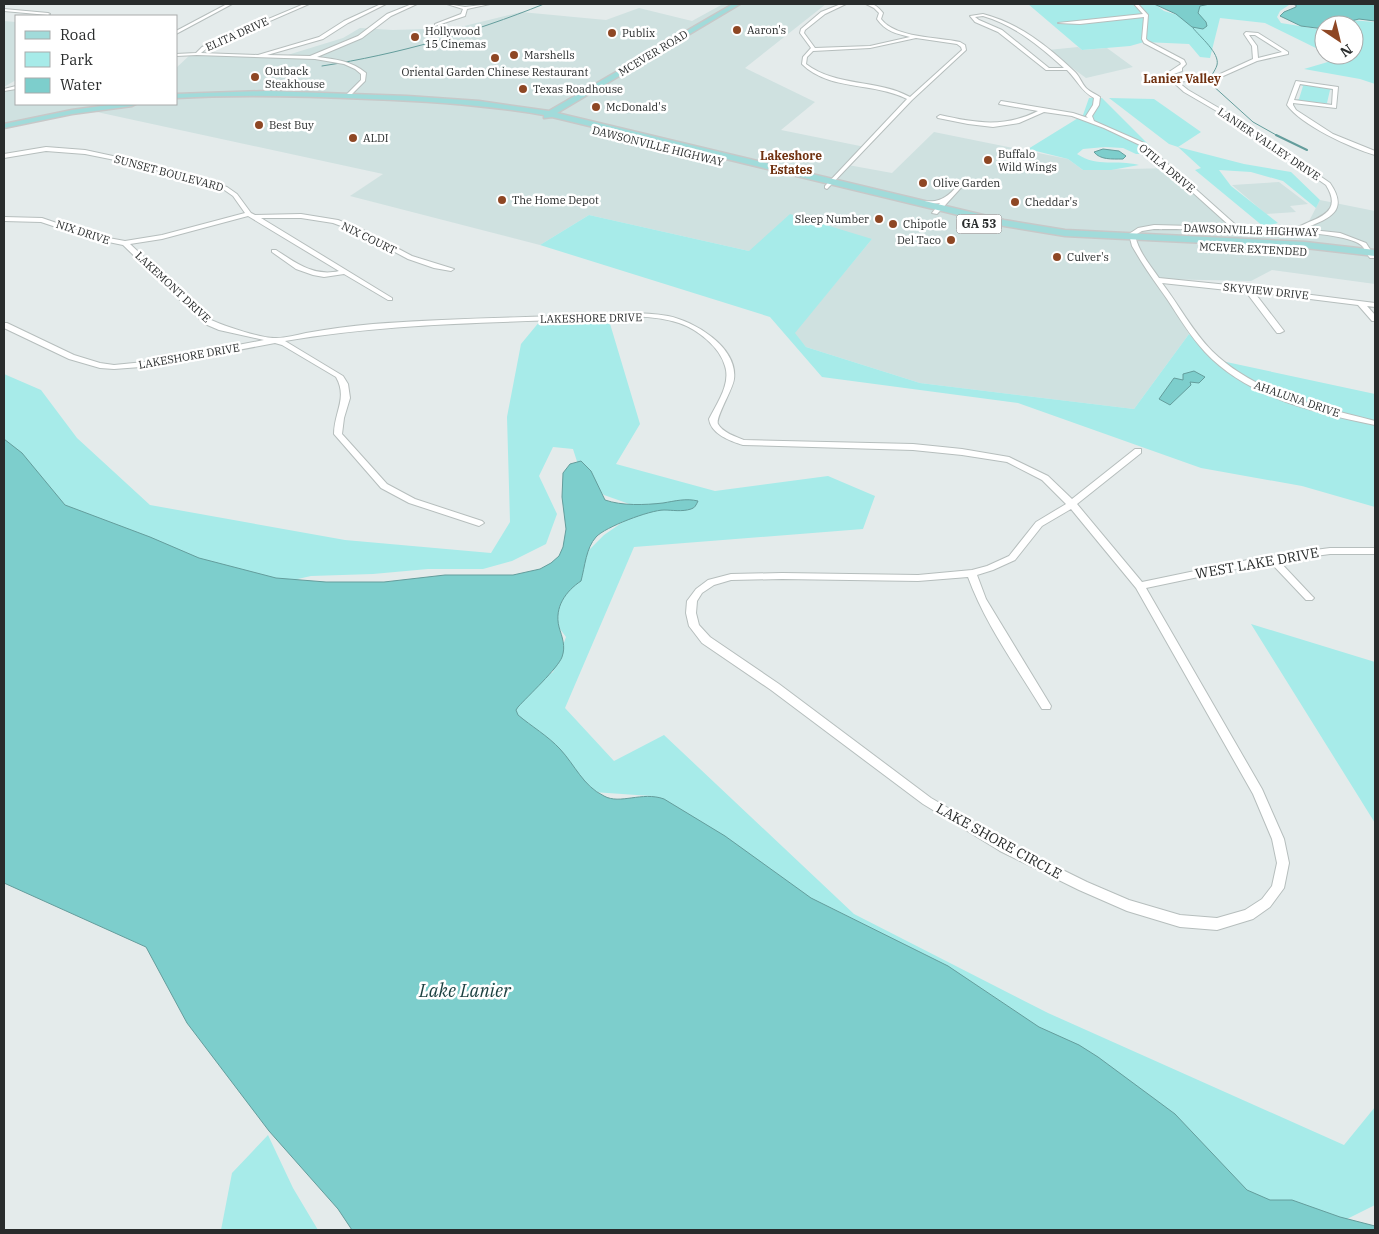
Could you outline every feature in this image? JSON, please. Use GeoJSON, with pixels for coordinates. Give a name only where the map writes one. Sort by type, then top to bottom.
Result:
{"type":"FeatureCollection","features":[{"type":"Feature","properties":{"kind":"main road","name":"MCEVER ROAD"},"geometry":{"type":"LineString","coordinates":[[542,115],[728,4]]}},
{"type":"Feature","properties":{"kind":"main road","name":"MCEVER ROAD"},"geometry":{"type":"LineString","coordinates":[[542,115],[622,72],[737,4]]}},
{"type":"Feature","properties":{"kind":"main road"},"geometry":{"type":"LineString","coordinates":[[622,72],[622,68],[646,52]]}},
{"type":"Feature","properties":{"kind":"main road","name":"DAWSONVILLE HIGHWAY"},"geometry":{"type":"LineString","coordinates":[[178,98],[257,93],[465,102],[542,115],[938,211]]}},
{"type":"Feature","properties":{"kind":"main road","name":"DAWSONVILLE HIGHWAY"},"geometry":{"type":"LineString","coordinates":[[178,98],[264,96],[388,101],[542,115]]}},
{"type":"Feature","properties":{"kind":"main road"},"geometry":{"type":"LineString","coordinates":[[4,124],[101,105]]}},
{"type":"Feature","properties":{"kind":"main road"},"geometry":{"type":"LineString","coordinates":[[4,124],[124,105]]}},
{"type":"Feature","properties":{"kind":"main road","name":"DAWSONVILLE HIGHWAY"},"geometry":{"type":"LineString","coordinates":[[829,185],[913,203],[964,221],[1044,235],[1133,241]]}},
{"type":"Feature","properties":{"kind":"main road","name":"MCEVER EXTENDED"},"geometry":{"type":"LineString","coordinates":[[1133,241],[1373,255]]}},
{"type":"Feature","properties":{"kind":"street"},"geometry":{"type":"LineString","coordinates":[[178,32],[230,4]]}},
{"type":"Feature","properties":{"kind":"street","name":"ELITA DRIVE"},"geometry":{"type":"LineString","coordinates":[[197,54],[204,48],[307,4]]}},
{"type":"Feature","properties":{"kind":"street"},"geometry":{"type":"LineString","coordinates":[[258,56],[321,38],[346,22],[384,4]]}},
{"type":"Feature","properties":{"kind":"street"},"geometry":{"type":"LineString","coordinates":[[309,58],[360,37],[389,14],[415,4]]}},
{"type":"Feature","properties":{"kind":"street"},"geometry":{"type":"LineString","coordinates":[[449,4],[465,8],[486,4]]}},
{"type":"Feature","properties":{"kind":"street"},"geometry":{"type":"LineString","coordinates":[[844,4],[823,13],[803,29],[802,33],[812,45],[812,50],[804,60],[807,67],[813,71],[844,81],[890,89],[910,99]]}},
{"type":"Feature","properties":{"kind":"street"},"geometry":{"type":"LineString","coordinates":[[829,185],[910,99],[962,52],[964,48],[953,42],[917,37],[884,26],[879,19],[881,13],[876,7],[868,4]]}},
{"type":"Feature","properties":{"kind":"street"},"geometry":{"type":"LineString","coordinates":[[1136,4],[1146,14],[1144,39],[1150,45],[1182,60],[1184,64],[1171,72],[1174,81],[1219,76],[1255,60],[1286,53],[1256,34],[1248,33],[1246,34],[1253,40],[1255,60]]}},
{"type":"Feature","properties":{"kind":"street"},"geometry":{"type":"LineString","coordinates":[[437,25],[463,15],[465,8]]}},
{"type":"Feature","properties":{"kind":"street"},"geometry":{"type":"LineString","coordinates":[[4,10],[48,14]]}},
{"type":"Feature","properties":{"kind":"street"},"geometry":{"type":"LineString","coordinates":[[1068,69],[1048,69],[1000,31],[976,21],[972,16],[978,14],[988,16],[1020,31],[1068,69],[1081,82],[1084,88],[1097,97],[1096,105],[1089,116],[1092,122]]}},
{"type":"Feature","properties":{"kind":"street"},"geometry":{"type":"LineString","coordinates":[[1060,23],[1080,23],[1146,14]]}},
{"type":"Feature","properties":{"kind":"street"},"geometry":{"type":"LineString","coordinates":[[812,50],[870,47],[917,37]]}},
{"type":"Feature","properties":{"kind":"street"},"geometry":{"type":"LineString","coordinates":[[178,55],[197,54]]}},
{"type":"Feature","properties":{"kind":"street","name":"ELITA DRIVE"},"geometry":{"type":"LineString","coordinates":[[197,54],[338,60],[359,67],[364,74],[364,80],[348,96]]}},
{"type":"Feature","properties":{"kind":"street","name":"LANIER VALLEY DRIVE"},"geometry":{"type":"LineString","coordinates":[[1174,81],[1186,91],[1234,119],[1320,178],[1335,192],[1337,200],[1334,208],[1328,215],[1295,230]]}},
{"type":"Feature","properties":{"kind":"street"},"geometry":{"type":"LineString","coordinates":[[1291,101],[1334,107],[1336,88],[1298,82],[1291,101],[1290,105],[1294,110],[1345,143],[1375,153]]}},
{"type":"Feature","properties":{"kind":"street","name":"OTILA DRIVE"},"geometry":{"type":"LineString","coordinates":[[1001,103],[1072,115],[1135,141],[1151,150],[1237,229]]}},
{"type":"Feature","properties":{"kind":"street"},"geometry":{"type":"LineString","coordinates":[[940,117],[989,126],[1019,122],[1044,110]]}},
{"type":"Feature","properties":{"kind":"street","name":"SUNSET BOULEVARD"},"geometry":{"type":"LineString","coordinates":[[4,156],[37,150],[64,149],[96,153],[225,188],[235,195],[252,215],[390,299]]}},
{"type":"Feature","properties":{"kind":"street"},"geometry":{"type":"LineString","coordinates":[[938,211],[966,179]]}},
{"type":"Feature","properties":{"kind":"street"},"geometry":{"type":"LineString","coordinates":[[913,203],[949,199]]}},
{"type":"Feature","properties":{"kind":"street","name":"NIX DRIVE"},"geometry":{"type":"LineString","coordinates":[[4,219],[42,220],[91,237],[125,243],[162,237],[252,215]]}},
{"type":"Feature","properties":{"kind":"street","name":"NIX COURT"},"geometry":{"type":"LineString","coordinates":[[252,215],[336,221],[365,234],[397,252],[432,266],[451,269]]}},
{"type":"Feature","properties":{"kind":"street","name":"DAWSONVILLE HIGHWAY"},"geometry":{"type":"LineString","coordinates":[[1133,241],[1134,232],[1146,228],[1295,230],[1347,236],[1364,244],[1373,255]]}},
{"type":"Feature","properties":{"kind":"street","name":"AHALUNA DRIVE"},"geometry":{"type":"LineString","coordinates":[[1133,241],[1157,280],[1208,352],[1240,378],[1283,396],[1375,423]]}},
{"type":"Feature","properties":{"kind":"street","name":"LAKEMONT DRIVE"},"geometry":{"type":"LineString","coordinates":[[125,243],[208,322],[229,330],[284,343],[339,376],[344,383],[347,398],[338,426],[338,434],[384,486],[412,501],[479,522]]}},
{"type":"Feature","properties":{"kind":"street"},"geometry":{"type":"LineString","coordinates":[[274,251],[310,273],[327,276],[344,272]]}},
{"type":"Feature","properties":{"kind":"street","name":"SKYVIEW DRIVE"},"geometry":{"type":"LineString","coordinates":[[1157,280],[1375,305]]}},
{"type":"Feature","properties":{"kind":"street"},"geometry":{"type":"LineString","coordinates":[[1248,289],[1280,331]]}},
{"type":"Feature","properties":{"kind":"street"},"geometry":{"type":"LineString","coordinates":[[1360,303],[1375,319]]}},
{"type":"Feature","properties":{"kind":"street","name":"LAKESHORE DRIVE"},"geometry":{"type":"LineString","coordinates":[[4,325],[88,363],[112,367],[157,363],[276,340],[349,329],[400,324],[624,316],[672,320],[687,324],[701,333],[716,347],[729,365],[730,377],[728,388],[713,419],[714,425],[733,440],[756,443],[913,447],[988,455],[1009,460],[1032,470],[1045,478],[1072,504]]}},
{"type":"Feature","properties":{"kind":"street"},"geometry":{"type":"LineString","coordinates":[[1072,504],[1138,451]]}},
{"type":"Feature","properties":{"kind":"street","name":"LAKE SHORE CIRCLE"},"geometry":{"type":"LineString","coordinates":[[1072,504],[1140,586],[1258,792],[1278,839],[1283,862],[1278,888],[1266,903],[1248,915],[1217,924],[1180,921],[1127,904],[1083,886],[1004,847],[927,801],[774,687],[706,640],[694,626],[691,613],[692,601],[699,591],[711,582],[731,577],[910,578],[972,573],[1012,558],[1039,524],[1072,504]]}},
{"type":"Feature","properties":{"kind":"street","name":"WEST LAKE DRIVE"},"geometry":{"type":"LineString","coordinates":[[1140,586],[1272,558],[1330,551],[1375,551]]}},
{"type":"Feature","properties":{"kind":"street"},"geometry":{"type":"LineString","coordinates":[[1272,558],[1309,598]]}},
{"type":"Feature","properties":{"kind":"street"},"geometry":{"type":"LineString","coordinates":[[972,573],[981,599],[1046,706]]}},
{"type":"Feature","properties":{"kind":"shaded area"},"geometry":{"type":"Polygon","coordinates":[[[723,4],[826,4],[745,68],[815,102],[781,130],[865,147],[848,165],[892,173],[934,132],[1068,159],[1083,170],[1172,168],[1240,228],[1307,225],[1320,200],[1375,211],[1375,284],[1272,270],[1251,281],[1156,279],[1189,334],[1134,409],[920,383],[806,347],[794,333],[872,239],[749,251],[589,215],[540,245],[350,196],[383,174],[83,109],[4,123],[4,88],[15,88],[15,105],[178,105],[178,66],[190,55],[281,57],[343,38],[360,28],[393,30],[456,28],[521,12],[606,20],[639,8],[692,21],[723,4]]]}},
{"type":"Feature","properties":{"kind":"shaded area"},"geometry":{"type":"Polygon","coordinates":[[[4,21],[15,22],[15,81],[4,87],[4,21]]]}},
{"type":"Feature","properties":{"kind":"shaded area"},"geometry":{"type":"Polygon","coordinates":[[[1078,47],[1082,50],[1107,48],[1133,67],[1086,78],[1048,50],[1078,47]]]}},
{"type":"Feature","properties":{"kind":"shaded area"},"geometry":{"type":"Polygon","coordinates":[[[1279,182],[1308,204],[1290,206],[1296,212],[1266,214],[1232,185],[1279,182]]]}},
{"type":"Feature","properties":{"kind":"green space"},"geometry":{"type":"Polygon","coordinates":[[[1028,4],[1155,4],[1164,11],[1181,16],[1199,5],[1282,4],[1289,5],[1280,11],[1277,17],[1281,23],[1314,28],[1314,47],[1265,23],[1220,18],[1210,58],[1200,57],[1189,44],[1144,42],[1130,46],[1082,50],[1028,4]]]}},
{"type":"Feature","properties":{"kind":"green space"},"geometry":{"type":"Polygon","coordinates":[[[1364,21],[1375,22],[1375,84],[1360,79],[1304,69],[1318,65],[1364,65],[1364,21]]]}},
{"type":"Feature","properties":{"kind":"green space"},"geometry":{"type":"Polygon","coordinates":[[[1300,85],[1334,90],[1330,90],[1327,103],[1331,104],[1296,100],[1299,99],[1303,86],[1300,85]]]}},
{"type":"Feature","properties":{"kind":"green space"},"geometry":{"type":"Polygon","coordinates":[[[1089,98],[1102,98],[1158,154],[1136,154],[1123,148],[1083,149],[1077,154],[1092,161],[1139,165],[1111,170],[1083,170],[1068,159],[1028,149],[1083,115],[1089,98]]]}},
{"type":"Feature","properties":{"kind":"green space"},"geometry":{"type":"Polygon","coordinates":[[[1109,98],[1154,99],[1201,132],[1178,147],[1169,144],[1109,98]]]}},
{"type":"Feature","properties":{"kind":"green space"},"geometry":{"type":"Polygon","coordinates":[[[1178,147],[1244,164],[1291,172],[1320,200],[1316,208],[1283,181],[1251,172],[1219,170],[1231,186],[1278,223],[1264,227],[1195,170],[1201,168],[1178,147]]]}},
{"type":"Feature","properties":{"kind":"green space"},"geometry":{"type":"Polygon","coordinates":[[[790,214],[872,239],[795,333],[806,347],[920,383],[1134,409],[1189,334],[1217,360],[1375,394],[1375,507],[1302,486],[1201,468],[1018,403],[822,377],[770,317],[540,245],[589,215],[749,251],[790,214]]]}},
{"type":"Feature","properties":{"kind":"green space"},"geometry":{"type":"Polygon","coordinates":[[[608,317],[640,424],[616,464],[715,491],[828,476],[875,496],[863,529],[634,547],[565,708],[614,761],[664,735],[854,914],[1048,1013],[1344,1145],[1375,1107],[1375,1205],[1327,1229],[1254,1209],[651,796],[593,792],[501,709],[553,672],[566,637],[542,605],[583,556],[604,535],[633,515],[635,506],[604,495],[581,474],[573,449],[553,447],[539,476],[557,514],[546,544],[512,561],[483,569],[428,569],[373,574],[311,576],[258,588],[98,532],[36,491],[4,450],[4,374],[41,390],[77,438],[150,505],[345,540],[491,553],[510,522],[507,417],[521,344],[540,321],[608,317]]]}},
{"type":"Feature","properties":{"kind":"green space"},"geometry":{"type":"Polygon","coordinates":[[[1251,624],[1375,662],[1375,823],[1251,624]]]}},
{"type":"Feature","properties":{"kind":"green space"},"geometry":{"type":"Polygon","coordinates":[[[268,1135],[293,1188],[318,1230],[221,1230],[232,1173],[268,1135]]]}},
{"type":"Feature","properties":{"kind":"water"},"geometry":{"type":"Polygon","coordinates":[[[1154,4],[1210,4],[1200,6],[1198,13],[1207,26],[1203,29],[1192,27],[1176,14],[1154,4]]]}},
{"type":"Feature","properties":{"kind":"water"},"geometry":{"type":"Polygon","coordinates":[[[1291,4],[1375,4],[1375,21],[1364,20],[1364,15],[1314,15],[1314,28],[1301,26],[1280,16],[1284,12],[1296,7],[1296,5],[1291,4]]]}},
{"type":"Feature","properties":{"kind":"water"},"geometry":{"type":"Polygon","coordinates":[[[1103,149],[1119,151],[1126,156],[1123,159],[1107,158],[1094,152],[1103,149]]]}},
{"type":"Feature","properties":{"kind":"water"},"geometry":{"type":"Polygon","coordinates":[[[1194,371],[1205,377],[1199,383],[1190,382],[1191,385],[1170,405],[1159,399],[1174,378],[1183,380],[1183,374],[1194,371]]]}},
{"type":"Feature","properties":{"kind":"water","name":"Lake Lanier"},"geometry":{"type":"Polygon","coordinates":[[[4,439],[22,453],[65,505],[150,537],[199,558],[276,578],[326,582],[384,582],[445,575],[513,575],[540,569],[559,556],[563,547],[566,529],[562,497],[563,473],[570,464],[581,461],[591,471],[605,500],[634,504],[656,504],[685,500],[698,501],[692,509],[681,511],[664,510],[639,516],[618,524],[596,537],[588,552],[581,581],[562,600],[558,613],[559,627],[564,645],[562,657],[549,675],[518,707],[516,710],[518,715],[555,744],[590,787],[597,792],[617,799],[648,796],[664,799],[725,836],[811,898],[948,966],[1039,1027],[1079,1045],[1098,1057],[1175,1114],[1247,1190],[1270,1200],[1292,1200],[1340,1217],[1375,1226],[1375,1230],[352,1230],[338,1209],[269,1131],[187,1023],[146,947],[4,883],[4,439]]]}},
{"type":"Feature","properties":{"kind":"waterway"},"geometry":{"type":"LineString","coordinates":[[322,66],[407,49],[490,24],[544,4]]}},
{"type":"Feature","properties":{"kind":"waterway"},"geometry":{"type":"LineString","coordinates":[[1193,28],[1216,55],[1217,65],[1211,79],[1211,84],[1253,122],[1278,136]]}},
{"type":"Feature","properties":{"kind":"waterway"},"geometry":{"type":"LineString","coordinates":[[1278,136],[1307,150]]}},
{"type":"Feature","properties":{"kind":"place","name":"Aaron's"},"geometry":{"type":"Point","coordinates":[737,30]}},
{"type":"Feature","properties":{"kind":"place","name":"Publix"},"geometry":{"type":"Point","coordinates":[612,33]}},
{"type":"Feature","properties":{"kind":"place","name":"Hollywood 15 Cinemas"},"geometry":{"type":"Point","coordinates":[415,37]}},
{"type":"Feature","properties":{"kind":"place","name":"Marshells"},"geometry":{"type":"Point","coordinates":[514,55]}},
{"type":"Feature","properties":{"kind":"place","name":"Oriental Garden Chinese Restaurant"},"geometry":{"type":"Point","coordinates":[495,58]}},
{"type":"Feature","properties":{"kind":"place","name":"Outback Steakhouse"},"geometry":{"type":"Point","coordinates":[255,77]}},
{"type":"Feature","properties":{"kind":"place","name":"Texas Roadhouse"},"geometry":{"type":"Point","coordinates":[523,89]}},
{"type":"Feature","properties":{"kind":"place","name":"McDonald's"},"geometry":{"type":"Point","coordinates":[596,107]}},
{"type":"Feature","properties":{"kind":"place","name":"Best Buy"},"geometry":{"type":"Point","coordinates":[259,125]}},
{"type":"Feature","properties":{"kind":"place","name":"ALDI"},"geometry":{"type":"Point","coordinates":[353,138]}},
{"type":"Feature","properties":{"kind":"place","name":"Buffalo Wild Wings"},"geometry":{"type":"Point","coordinates":[988,160]}},
{"type":"Feature","properties":{"kind":"place","name":"Olive Garden"},"geometry":{"type":"Point","coordinates":[923,183]}},
{"type":"Feature","properties":{"kind":"place","name":"The Home Depot"},"geometry":{"type":"Point","coordinates":[502,200]}},
{"type":"Feature","properties":{"kind":"place","name":"Cheddar's"},"geometry":{"type":"Point","coordinates":[1015,202]}},
{"type":"Feature","properties":{"kind":"place","name":"Sleep Number"},"geometry":{"type":"Point","coordinates":[879,219]}},
{"type":"Feature","properties":{"kind":"place","name":"Chipotle"},"geometry":{"type":"Point","coordinates":[893,224]}},
{"type":"Feature","properties":{"kind":"place","name":"Del Taco"},"geometry":{"type":"Point","coordinates":[951,240]}},
{"type":"Feature","properties":{"kind":"place","name":"Culver's"},"geometry":{"type":"Point","coordinates":[1057,257]}},
{"type":"Feature","properties":{"kind":"district","name":"Lanier Valley"},"geometry":{"type":"Point","coordinates":[1182,79]}},
{"type":"Feature","properties":{"kind":"district","name":"Lakeshore Estates"},"geometry":{"type":"Point","coordinates":[791,163]}}]}
